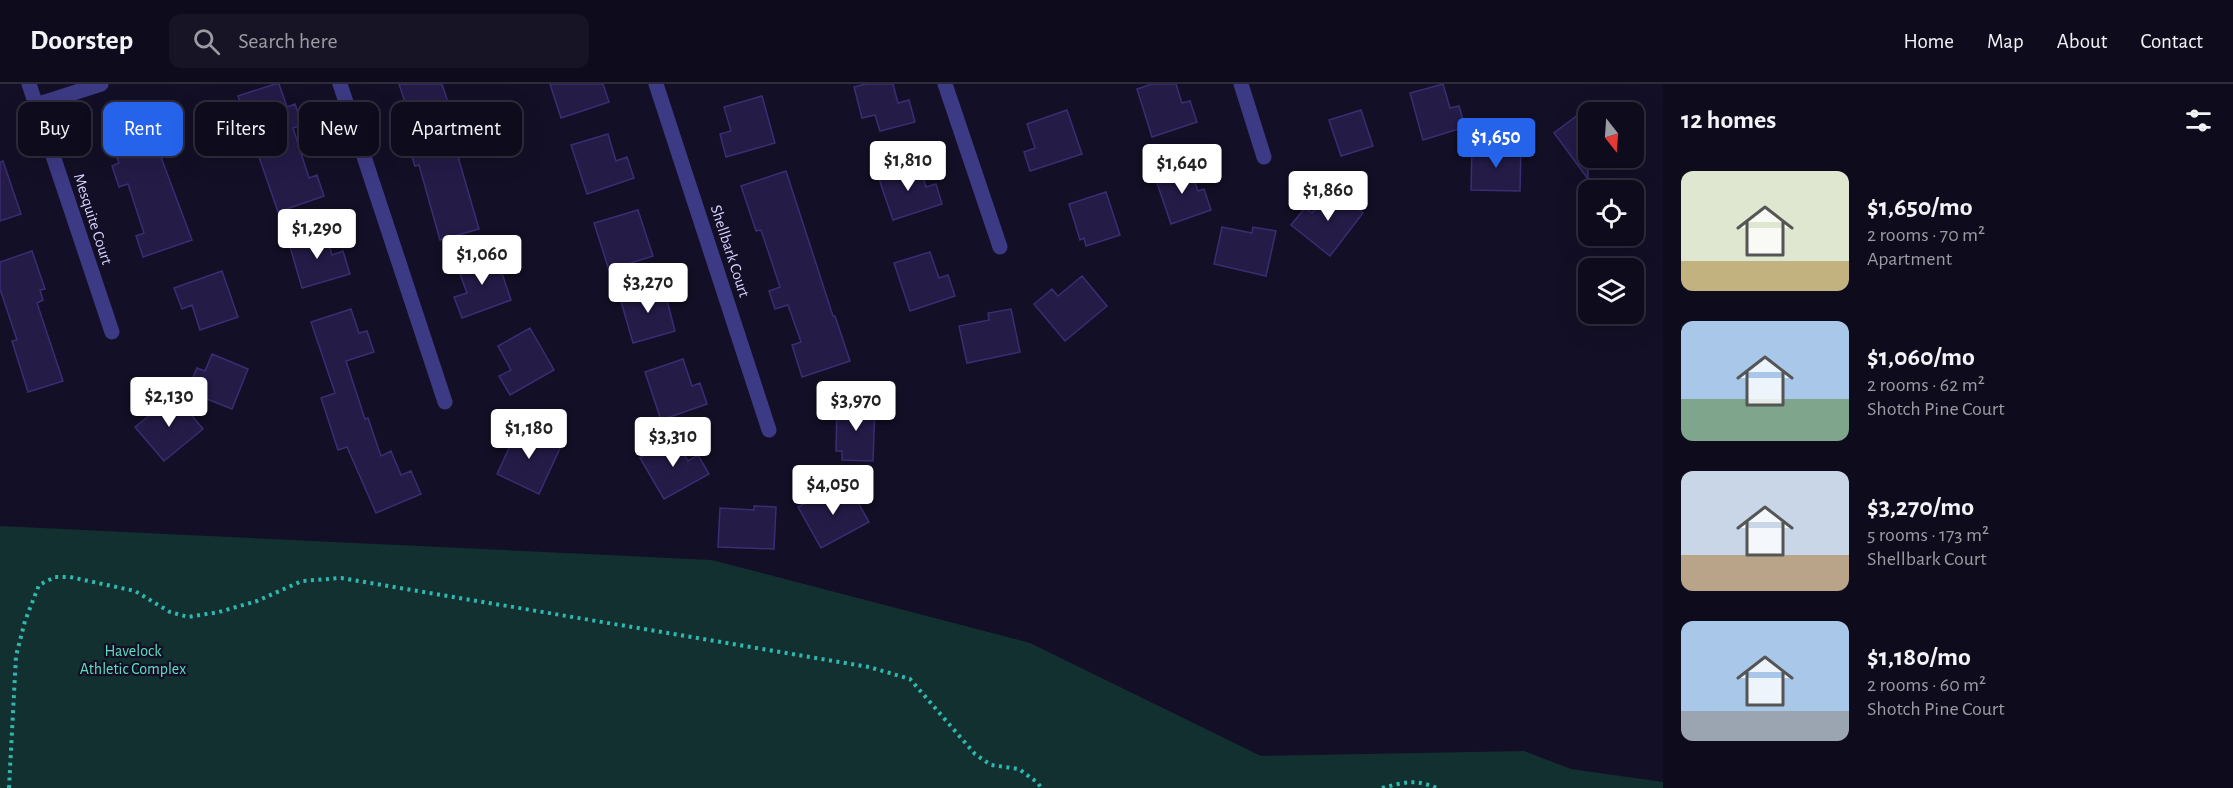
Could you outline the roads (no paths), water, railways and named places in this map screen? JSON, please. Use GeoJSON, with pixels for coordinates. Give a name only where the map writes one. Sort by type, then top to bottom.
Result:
{"type":"FeatureCollection","features":[{"type":"Feature","properties":{"kind":"street","name":"Mesquite Court"},"geometry":{"type":"LineString","coordinates":[[29,84],[35,102]]}},
{"type":"Feature","properties":{"kind":"street"},"geometry":{"type":"LineString","coordinates":[[45,102],[101,84]]}},
{"type":"Feature","properties":{"kind":"street"},"geometry":{"type":"LineString","coordinates":[[340,84],[445,402]]}},
{"type":"Feature","properties":{"kind":"street","name":"Shellbark Court"},"geometry":{"type":"LineString","coordinates":[[656,84],[769,430]]}},
{"type":"Feature","properties":{"kind":"street"},"geometry":{"type":"LineString","coordinates":[[945,84],[1000,247]]}},
{"type":"Feature","properties":{"kind":"street"},"geometry":{"type":"LineString","coordinates":[[1241,84],[1264,157]]}},
{"type":"Feature","properties":{"kind":"street","name":"Mesquite Court"},"geometry":{"type":"LineString","coordinates":[[53,156],[112,332]]}},
{"type":"Feature","properties":{"kind":"park label","name":"Havelock Athletic Complex"},"geometry":{"type":"Point","coordinates":[133,660]}}]}
